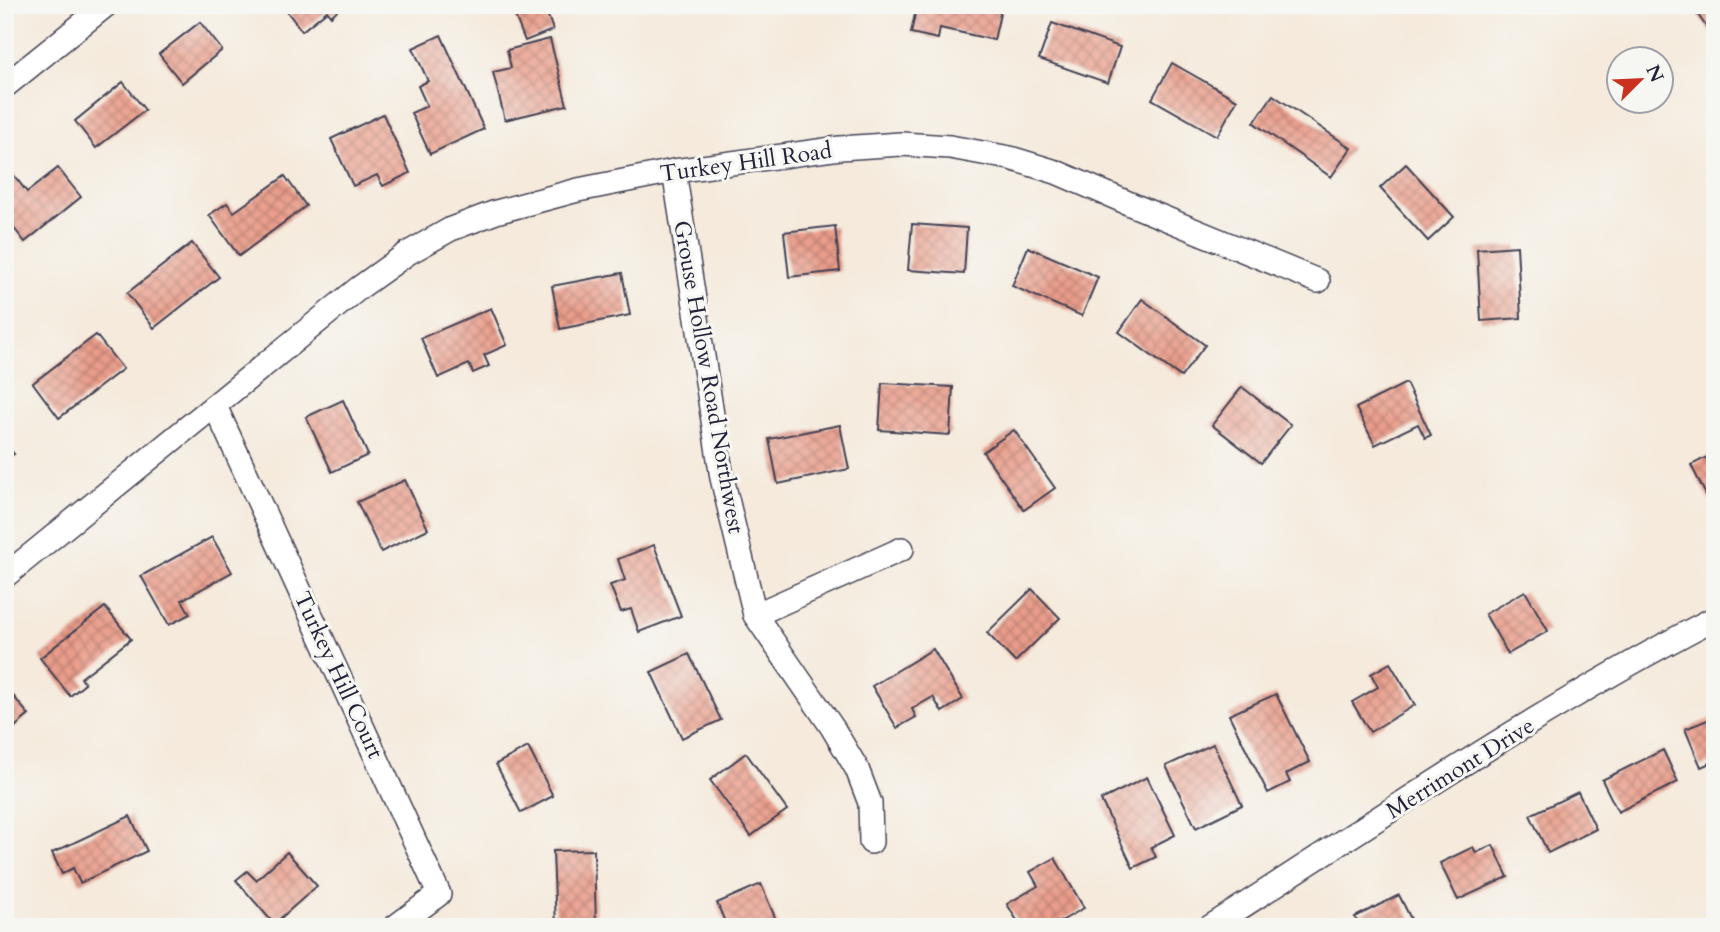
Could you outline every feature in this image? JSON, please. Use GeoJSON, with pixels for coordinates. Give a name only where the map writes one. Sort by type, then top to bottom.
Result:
{"type":"FeatureCollection","features":[{"type":"Feature","properties":{"kind":"street"},"geometry":{"type":"LineString","coordinates":[[5,86],[106,5]]}},
{"type":"Feature","properties":{"kind":"street","name":"Turkey Hill Road"},"geometry":{"type":"LineString","coordinates":[[5,576],[359,288],[408,253],[451,229],[496,212],[578,190],[674,171],[840,148],[901,144],[950,147],[1010,158],[1056,172],[1318,281]]}},
{"type":"Feature","properties":{"kind":"street","name":"Grouse Hollow Road Northwest"},"geometry":{"type":"LineString","coordinates":[[674,171],[722,478],[755,615],[832,727],[857,769],[870,803],[871,842]]}},
{"type":"Feature","properties":{"kind":"street","name":"Turkey Hill Court"},"geometry":{"type":"LineString","coordinates":[[215,406],[439,894],[395,927]]}},
{"type":"Feature","properties":{"kind":"street"},"geometry":{"type":"LineString","coordinates":[[755,615],[902,550]]}},
{"type":"Feature","properties":{"kind":"street","name":"Merrimont Drive"},"geometry":{"type":"LineString","coordinates":[[1210,927],[1485,751],[1651,650],[1715,618]]}},
{"type":"Feature","properties":{"kind":"building"},"geometry":{"type":"Polygon","coordinates":[[[282,5],[343,5],[331,16],[327,11],[302,31],[282,5]]]}},
{"type":"Feature","properties":{"kind":"building"},"geometry":{"type":"Polygon","coordinates":[[[535,5],[544,5],[553,30],[525,41],[514,13],[535,5]]]}},
{"type":"Feature","properties":{"kind":"building"},"geometry":{"type":"Polygon","coordinates":[[[917,5],[1002,5],[994,40],[940,28],[938,39],[911,33],[917,5]]]}},
{"type":"Feature","properties":{"kind":"building"},"geometry":{"type":"Polygon","coordinates":[[[1691,5],[1715,5],[1715,39],[1691,5]]]}},
{"type":"Feature","properties":{"kind":"building"},"geometry":{"type":"Polygon","coordinates":[[[200,22],[222,50],[182,83],[159,54],[200,22]]]}},
{"type":"Feature","properties":{"kind":"building"},"geometry":{"type":"Polygon","coordinates":[[[1052,23],[1120,47],[1108,83],[1039,59],[1052,23]]]}},
{"type":"Feature","properties":{"kind":"building"},"geometry":{"type":"Polygon","coordinates":[[[441,35],[484,129],[430,154],[411,113],[427,106],[418,86],[428,81],[413,48],[441,35]]]}},
{"type":"Feature","properties":{"kind":"building"},"geometry":{"type":"Polygon","coordinates":[[[550,39],[567,105],[505,120],[493,72],[511,68],[507,50],[550,39]]]}},
{"type":"Feature","properties":{"kind":"building"},"geometry":{"type":"Polygon","coordinates":[[[1172,63],[1237,100],[1217,136],[1152,99],[1172,63]]]}},
{"type":"Feature","properties":{"kind":"building"},"geometry":{"type":"Polygon","coordinates":[[[123,82],[145,110],[96,148],[75,121],[123,82]]]}},
{"type":"Feature","properties":{"kind":"building"},"geometry":{"type":"Polygon","coordinates":[[[1273,95],[1351,148],[1331,177],[1254,123],[1273,95]]]}},
{"type":"Feature","properties":{"kind":"building"},"geometry":{"type":"Polygon","coordinates":[[[383,114],[410,173],[383,186],[377,175],[353,186],[331,139],[383,114]]]}},
{"type":"Feature","properties":{"kind":"building"},"geometry":{"type":"Polygon","coordinates":[[[1406,164],[1454,217],[1428,241],[1380,188],[1406,164]]]}},
{"type":"Feature","properties":{"kind":"building"},"geometry":{"type":"Polygon","coordinates":[[[58,168],[81,197],[25,242],[5,217],[5,179],[12,173],[27,192],[58,168]]]}},
{"type":"Feature","properties":{"kind":"building"},"geometry":{"type":"Polygon","coordinates":[[[285,176],[306,206],[239,256],[209,215],[227,203],[234,212],[285,176]]]}},
{"type":"Feature","properties":{"kind":"building"},"geometry":{"type":"Polygon","coordinates":[[[912,224],[967,228],[964,274],[908,270],[912,224]]]}},
{"type":"Feature","properties":{"kind":"building"},"geometry":{"type":"Polygon","coordinates":[[[835,226],[840,271],[789,277],[784,232],[835,226]]]}},
{"type":"Feature","properties":{"kind":"building"},"geometry":{"type":"Polygon","coordinates":[[[192,243],[219,277],[154,328],[127,293],[192,243]]]}},
{"type":"Feature","properties":{"kind":"building"},"geometry":{"type":"Polygon","coordinates":[[[1517,246],[1521,318],[1481,321],[1477,249],[1517,246]]]}},
{"type":"Feature","properties":{"kind":"building"},"geometry":{"type":"Polygon","coordinates":[[[1028,247],[1098,277],[1082,316],[1012,286],[1028,247]]]}},
{"type":"Feature","properties":{"kind":"building"},"geometry":{"type":"Polygon","coordinates":[[[622,273],[630,315],[560,329],[552,286],[622,273]]]}},
{"type":"Feature","properties":{"kind":"building"},"geometry":{"type":"Polygon","coordinates":[[[1142,299],[1205,345],[1181,377],[1119,332],[1142,299]]]}},
{"type":"Feature","properties":{"kind":"building"},"geometry":{"type":"Polygon","coordinates":[[[491,308],[507,345],[484,355],[489,366],[473,373],[469,364],[438,378],[421,338],[491,308]]]}},
{"type":"Feature","properties":{"kind":"building"},"geometry":{"type":"Polygon","coordinates":[[[96,335],[123,369],[59,418],[33,383],[96,335]]]}},
{"type":"Feature","properties":{"kind":"building"},"geometry":{"type":"Polygon","coordinates":[[[882,383],[953,387],[950,435],[879,430],[882,383]]]}},
{"type":"Feature","properties":{"kind":"building"},"geometry":{"type":"Polygon","coordinates":[[[1406,383],[1431,435],[1425,438],[1418,424],[1375,445],[1356,408],[1406,383]]]}},
{"type":"Feature","properties":{"kind":"building"},"geometry":{"type":"Polygon","coordinates":[[[1242,387],[1291,425],[1261,463],[1212,425],[1242,387]]]}},
{"type":"Feature","properties":{"kind":"building"},"geometry":{"type":"Polygon","coordinates":[[[343,400],[368,455],[332,472],[306,417],[343,400]]]}},
{"type":"Feature","properties":{"kind":"building"},"geometry":{"type":"Polygon","coordinates":[[[840,425],[849,469],[778,484],[769,439],[840,425]]]}},
{"type":"Feature","properties":{"kind":"building"},"geometry":{"type":"Polygon","coordinates":[[[1014,430],[1055,488],[1024,510],[983,452],[1014,430]]]}},
{"type":"Feature","properties":{"kind":"building"},"geometry":{"type":"Polygon","coordinates":[[[5,443],[14,454],[5,460],[5,443]]]}},
{"type":"Feature","properties":{"kind":"building"},"geometry":{"type":"Polygon","coordinates":[[[1715,453],[1715,498],[1709,501],[1691,465],[1715,453]]]}},
{"type":"Feature","properties":{"kind":"building"},"geometry":{"type":"Polygon","coordinates":[[[405,480],[428,529],[381,552],[357,502],[405,480]]]}},
{"type":"Feature","properties":{"kind":"building"},"geometry":{"type":"Polygon","coordinates":[[[212,537],[232,572],[182,600],[190,614],[169,625],[141,576],[212,537]]]}},
{"type":"Feature","properties":{"kind":"building"},"geometry":{"type":"Polygon","coordinates":[[[654,545],[681,616],[639,632],[631,609],[621,612],[610,585],[625,580],[618,559],[654,545]]]}},
{"type":"Feature","properties":{"kind":"building"},"geometry":{"type":"Polygon","coordinates":[[[1032,589],[1060,618],[1015,662],[987,633],[1032,589]]]}},
{"type":"Feature","properties":{"kind":"building"},"geometry":{"type":"Polygon","coordinates":[[[1525,591],[1548,631],[1508,654],[1485,614],[1525,591]]]}},
{"type":"Feature","properties":{"kind":"building"},"geometry":{"type":"Polygon","coordinates":[[[105,607],[131,639],[81,678],[85,684],[70,696],[40,658],[105,607]]]}},
{"type":"Feature","properties":{"kind":"building"},"geometry":{"type":"Polygon","coordinates":[[[933,649],[963,699],[942,712],[933,697],[912,709],[916,717],[897,728],[872,686],[933,649]]]}},
{"type":"Feature","properties":{"kind":"building"},"geometry":{"type":"Polygon","coordinates":[[[689,654],[721,720],[682,738],[651,672],[689,654]]]}},
{"type":"Feature","properties":{"kind":"building"},"geometry":{"type":"Polygon","coordinates":[[[1390,663],[1415,705],[1370,732],[1352,702],[1378,687],[1371,674],[1390,663]]]}},
{"type":"Feature","properties":{"kind":"building"},"geometry":{"type":"Polygon","coordinates":[[[5,686],[29,715],[5,735],[5,686]]]}},
{"type":"Feature","properties":{"kind":"building"},"geometry":{"type":"Polygon","coordinates":[[[1276,694],[1310,762],[1286,774],[1290,782],[1268,793],[1229,715],[1276,694]]]}},
{"type":"Feature","properties":{"kind":"building"},"geometry":{"type":"Polygon","coordinates":[[[1715,717],[1715,761],[1701,767],[1685,729],[1715,717]]]}},
{"type":"Feature","properties":{"kind":"building"},"geometry":{"type":"Polygon","coordinates":[[[1213,744],[1242,805],[1196,828],[1166,766],[1213,744]]]}},
{"type":"Feature","properties":{"kind":"building"},"geometry":{"type":"Polygon","coordinates":[[[528,747],[553,796],[521,813],[496,764],[528,747]]]}},
{"type":"Feature","properties":{"kind":"building"},"geometry":{"type":"Polygon","coordinates":[[[1663,750],[1678,782],[1618,812],[1602,780],[1663,750]]]}},
{"type":"Feature","properties":{"kind":"building"},"geometry":{"type":"Polygon","coordinates":[[[746,753],[787,810],[751,836],[710,780],[746,753]]]}},
{"type":"Feature","properties":{"kind":"building"},"geometry":{"type":"Polygon","coordinates":[[[1147,777],[1175,835],[1151,847],[1156,857],[1133,868],[1101,800],[1147,777]]]}},
{"type":"Feature","properties":{"kind":"building"},"geometry":{"type":"Polygon","coordinates":[[[1578,792],[1596,829],[1548,853],[1530,815],[1578,792]]]}},
{"type":"Feature","properties":{"kind":"building"},"geometry":{"type":"Polygon","coordinates":[[[130,816],[147,851],[80,883],[73,868],[62,874],[52,853],[130,816]]]}},
{"type":"Feature","properties":{"kind":"building"},"geometry":{"type":"Polygon","coordinates":[[[1493,845],[1508,877],[1458,900],[1440,863],[1473,847],[1476,853],[1493,845]]]}},
{"type":"Feature","properties":{"kind":"building"},"geometry":{"type":"Polygon","coordinates":[[[594,850],[596,927],[556,927],[553,851],[594,850]]]}},
{"type":"Feature","properties":{"kind":"building"},"geometry":{"type":"Polygon","coordinates":[[[287,852],[317,886],[274,924],[236,880],[247,871],[256,880],[287,852]]]}},
{"type":"Feature","properties":{"kind":"building"},"geometry":{"type":"Polygon","coordinates":[[[1055,858],[1084,908],[1051,927],[1021,927],[1007,904],[1038,886],[1030,872],[1055,858]]]}},
{"type":"Feature","properties":{"kind":"building"},"geometry":{"type":"Polygon","coordinates":[[[761,884],[779,927],[727,927],[717,903],[761,884]]]}},
{"type":"Feature","properties":{"kind":"building"},"geometry":{"type":"Polygon","coordinates":[[[1399,895],[1415,927],[1360,927],[1355,917],[1399,895]]]}}]}
